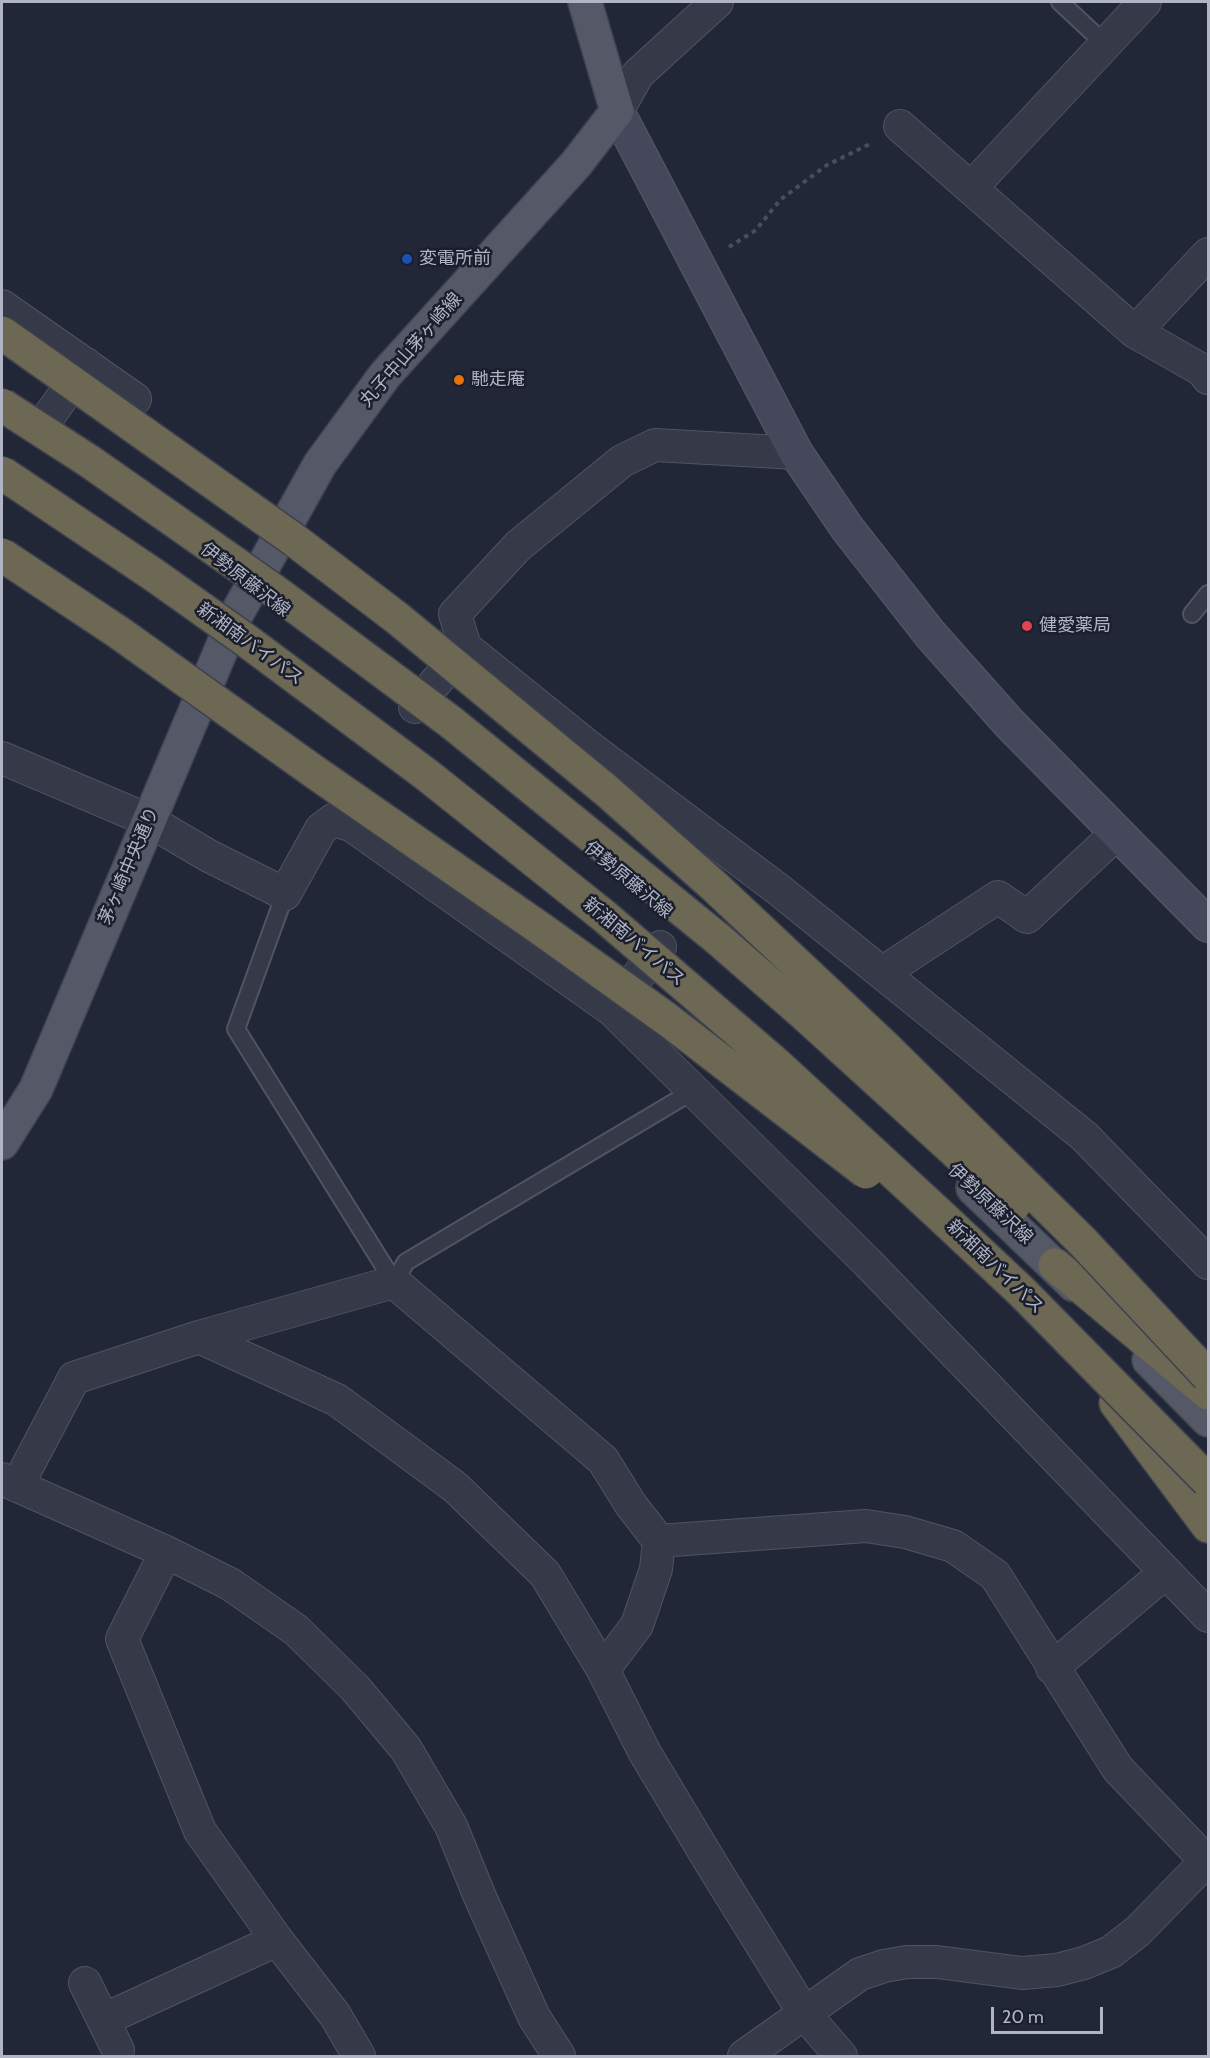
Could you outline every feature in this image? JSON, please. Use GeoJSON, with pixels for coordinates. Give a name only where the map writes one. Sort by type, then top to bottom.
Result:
{"type":"FeatureCollection","features":[{"type":"Feature","properties":{"kind":"highway"},"geometry":{"type":"LineString","coordinates":[[2,333],[293,539],[397,618],[607,791],[714,886],[883,1045],[1082,1241],[1209,1376]]}},
{"type":"Feature","properties":{"kind":"highway"},"geometry":{"type":"LineString","coordinates":[[2,405],[89,461],[244,569],[452,723],[718,939],[881,1083],[1059,1247],[1209,1394]]}},
{"type":"Feature","properties":{"kind":"highway","name":"新湘南バイパス"},"geometry":{"type":"LineString","coordinates":[[2,473],[154,575],[247,641],[427,775],[604,916],[775,1063],[1024,1288],[1209,1481]]}},
{"type":"Feature","properties":{"kind":"highway"},"geometry":{"type":"LineString","coordinates":[[2,555],[118,632],[668,1020],[1024,1288],[1209,1526]]}},
{"type":"Feature","properties":{"kind":"highway"},"geometry":{"type":"LineString","coordinates":[[1055,1265],[1209,1394]]}},
{"type":"Feature","properties":{"kind":"main road"},"geometry":{"type":"LineString","coordinates":[[585,2],[616,111]]}},
{"type":"Feature","properties":{"kind":"main road","name":"丸子中山茅ヶ崎線"},"geometry":{"type":"LineString","coordinates":[[251,586],[320,464],[385,375],[576,164],[616,111]]}},
{"type":"Feature","properties":{"kind":"main road","name":"伊勢原藤沢線"},"geometry":{"type":"LineString","coordinates":[[2,393],[44,423],[251,586],[415,707],[540,807],[710,949],[807,1035],[1055,1265],[1209,1420]]}},
{"type":"Feature","properties":{"kind":"main road","name":"伊勢原藤沢線"},"geometry":{"type":"LineString","coordinates":[[2,461],[235,617],[436,767],[660,947],[776,1047],[1209,1466]]}},
{"type":"Feature","properties":{"kind":"main road","name":"茅ヶ崎中央通り"},"geometry":{"type":"LineString","coordinates":[[2,1143],[36,1089],[148,820],[235,617],[251,586]]}},
{"type":"Feature","properties":{"kind":"street"},"geometry":{"type":"LineString","coordinates":[[717,2],[638,75],[616,111],[796,453],[847,528],[930,634],[1009,723],[1209,925]]}},
{"type":"Feature","properties":{"kind":"street"},"geometry":{"type":"LineString","coordinates":[[971,188],[1145,2]]}},
{"type":"Feature","properties":{"kind":"street"},"geometry":{"type":"LineString","coordinates":[[900,126],[1135,332],[1202,370],[1209,378]]}},
{"type":"Feature","properties":{"kind":"street"},"geometry":{"type":"LineString","coordinates":[[1135,332],[1209,254]]}},
{"type":"Feature","properties":{"kind":"street"},"geometry":{"type":"LineString","coordinates":[[2,306],[135,399]]}},
{"type":"Feature","properties":{"kind":"street"},"geometry":{"type":"LineString","coordinates":[[44,423],[86,364]]}},
{"type":"Feature","properties":{"kind":"street"},"geometry":{"type":"LineString","coordinates":[[796,453],[655,445],[622,461],[518,546],[455,614],[465,647],[588,746],[779,890],[1084,1136],[1209,1263]]}},
{"type":"Feature","properties":{"kind":"street"},"geometry":{"type":"LineString","coordinates":[[415,707],[465,647]]}},
{"type":"Feature","properties":{"kind":"street"},"geometry":{"type":"LineString","coordinates":[[2,758],[148,820],[209,856],[285,894],[321,829],[333,820],[351,825],[612,1010],[868,1263],[1209,1616]]}},
{"type":"Feature","properties":{"kind":"street"},"geometry":{"type":"LineString","coordinates":[[882,973],[999,897],[1027,917],[1117,833]]}},
{"type":"Feature","properties":{"kind":"street"},"geometry":{"type":"LineString","coordinates":[[612,1010],[660,947]]}},
{"type":"Feature","properties":{"kind":"street"},"geometry":{"type":"LineString","coordinates":[[559,2056],[534,2017],[451,1826],[406,1749],[355,1688],[296,1630],[230,1584],[166,1552],[9,1482],[74,1378],[199,1337],[394,1282],[603,1460],[631,1505],[659,1541],[656,1569],[637,1625],[603,1670]]}},
{"type":"Feature","properties":{"kind":"street"},"geometry":{"type":"LineString","coordinates":[[199,1337],[337,1400],[455,1487],[545,1574],[603,1670],[651,1762],[804,2013],[841,2056]]}},
{"type":"Feature","properties":{"kind":"street"},"geometry":{"type":"LineString","coordinates":[[659,1541],[866,1526],[905,1532],[953,1546],[994,1575],[1118,1769],[1207,1862],[1138,1931],[1112,1952],[1057,1970],[1022,1973],[937,1962],[907,1962],[884,1966],[860,1974],[744,2056]]}},
{"type":"Feature","properties":{"kind":"street"},"geometry":{"type":"LineString","coordinates":[[166,1552],[122,1639],[200,1831],[277,1940],[335,2015],[359,2056]]}},
{"type":"Feature","properties":{"kind":"street"},"geometry":{"type":"LineString","coordinates":[[1052,1668],[1166,1572]]}},
{"type":"Feature","properties":{"kind":"street"},"geometry":{"type":"LineString","coordinates":[[103,2020],[277,1940]]}},
{"type":"Feature","properties":{"kind":"street"},"geometry":{"type":"LineString","coordinates":[[85,1983],[118,2050]]}},
{"type":"Feature","properties":{"kind":"lane"},"geometry":{"type":"LineString","coordinates":[[1059,2],[1105,44]]}},
{"type":"Feature","properties":{"kind":"lane"},"geometry":{"type":"LineString","coordinates":[[1192,614],[1209,594]]}},
{"type":"Feature","properties":{"kind":"lane"},"geometry":{"type":"LineString","coordinates":[[285,894],[236,1029],[394,1282],[406,1262],[693,1091]]}},
{"type":"Feature","properties":{"kind":"path"},"geometry":{"type":"LineString","coordinates":[[698,266],[756,230],[780,200],[827,165],[893,132],[900,126]]}},
{"type":"Feature","properties":{"kind":"place","name":"変電所前"},"geometry":{"type":"Point","coordinates":[407,259]}},
{"type":"Feature","properties":{"kind":"place","name":"馳走庵"},"geometry":{"type":"Point","coordinates":[459,380]}},
{"type":"Feature","properties":{"kind":"place","name":"健愛薬局"},"geometry":{"type":"Point","coordinates":[1027,626]}}]}
